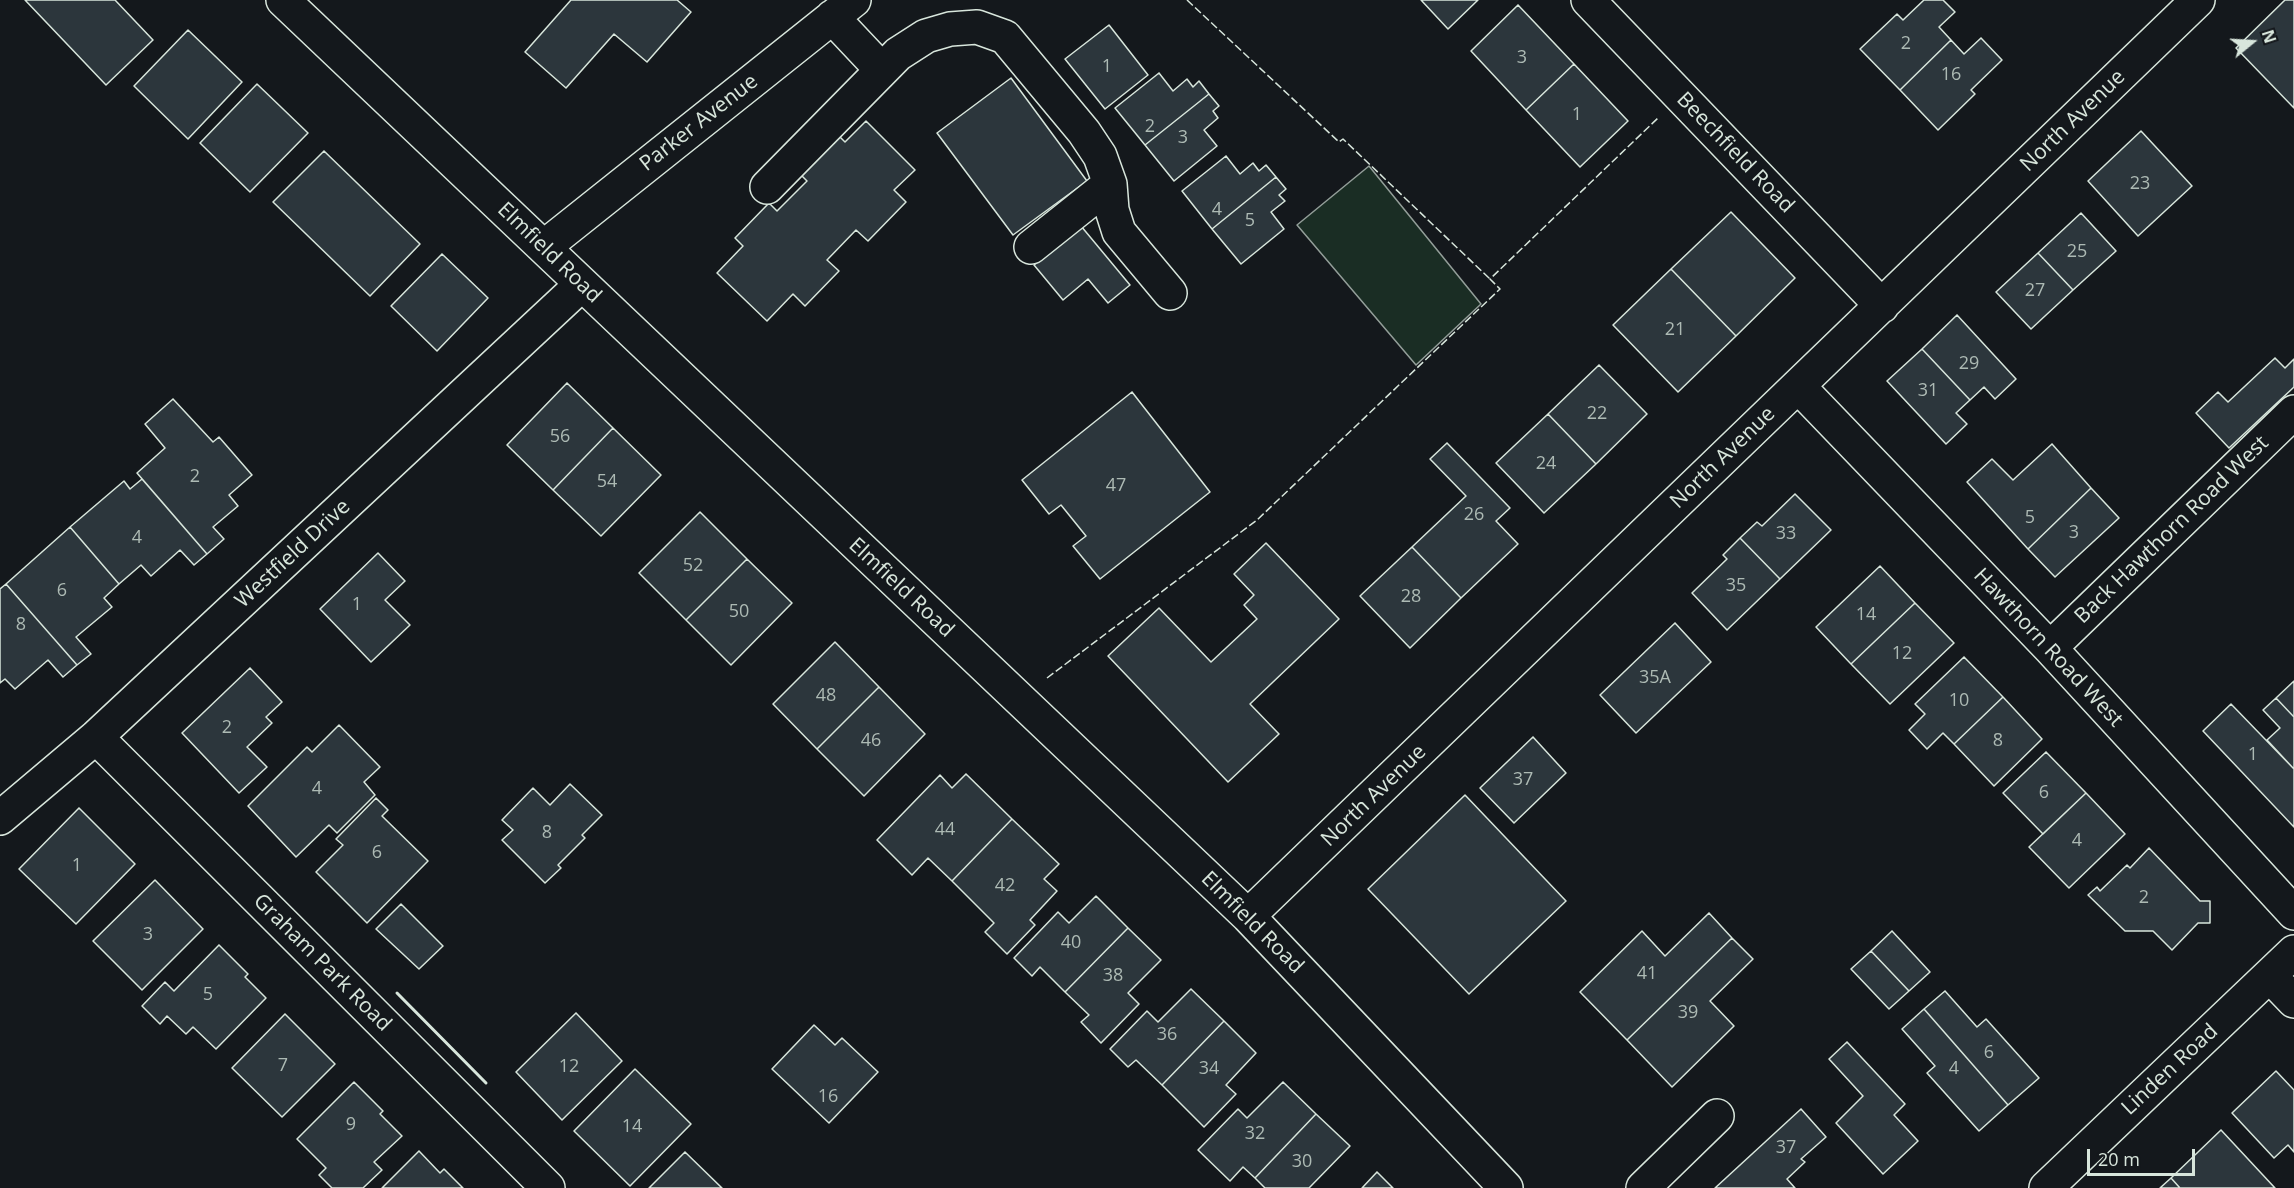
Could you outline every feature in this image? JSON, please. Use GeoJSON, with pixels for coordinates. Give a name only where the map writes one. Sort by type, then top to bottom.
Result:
{"type":"FeatureCollection","features":[{"type":"Feature","properties":{"kind":"street","name":"Elmfield Road"},"geometry":{"type":"LineString","coordinates":[[283,0],[1248,916],[1506,1188]]}},
{"type":"Feature","properties":{"kind":"street","name":"Beechfield Road"},"geometry":{"type":"LineString","coordinates":[[1588,0],[1882,306]]}},
{"type":"Feature","properties":{"kind":"street","name":"North Avenue"},"geometry":{"type":"LineString","coordinates":[[1248,916],[2198,0]]}},
{"type":"Feature","properties":{"kind":"street","name":"Parker Avenue"},"geometry":{"type":"LineString","coordinates":[[544,247],[843,9]]}},
{"type":"Feature","properties":{"kind":"street"},"geometry":{"type":"LineString","coordinates":[[843,9],[881,69]]}},
{"type":"Feature","properties":{"kind":"street"},"geometry":{"type":"LineString","coordinates":[[767,187],[898,54],[926,36],[950,29],[977,27],[1005,37],[1084,132],[1100,156],[1110,184],[1112,210],[1119,232],[1170,293]]}},
{"type":"Feature","properties":{"kind":"street"},"geometry":{"type":"LineString","coordinates":[[1031,247],[1110,184]]}},
{"type":"Feature","properties":{"kind":"street","name":"Westfield Drive"},"geometry":{"type":"LineString","coordinates":[[0,818],[96,737],[581,285]]}},
{"type":"Feature","properties":{"kind":"street","name":"Hawthorn Road West"},"geometry":{"type":"LineString","coordinates":[[1798,386],[2050,648],[2294,913]]}},
{"type":"Feature","properties":{"kind":"street","name":"Back Hawthorn Road West"},"geometry":{"type":"LineString","coordinates":[[2050,648],[2294,412]]}},
{"type":"Feature","properties":{"kind":"street","name":"Graham Park Road"},"geometry":{"type":"LineString","coordinates":[[96,737],[548,1188]]}},
{"type":"Feature","properties":{"kind":"street","name":"Linden Road"},"geometry":{"type":"LineString","coordinates":[[2046,1188],[2294,952]]}},
{"type":"Feature","properties":{"kind":"street"},"geometry":{"type":"LineString","coordinates":[[2270,976],[2294,1001]]}},
{"type":"Feature","properties":{"kind":"street"},"geometry":{"type":"LineString","coordinates":[[1643,1188],[1716,1116]]}},
{"type":"Feature","properties":{"kind":"green space"},"geometry":{"type":"Polygon","coordinates":[[[1369,166],[1481,304],[1416,365],[1297,225],[1369,166]]]}},
{"type":"Feature","properties":{"kind":"building"},"geometry":{"type":"Polygon","coordinates":[[[25,0],[115,0],[153,40],[106,85],[25,0]]]}},
{"type":"Feature","properties":{"kind":"building"},"geometry":{"type":"Polygon","coordinates":[[[571,0],[677,0],[691,12],[647,62],[614,34],[566,88],[525,52],[571,0]]]}},
{"type":"Feature","properties":{"kind":"building"},"geometry":{"type":"Polygon","coordinates":[[[1421,0],[1478,0],[1448,29],[1421,0]]]}},
{"type":"Feature","properties":{"kind":"building"},"geometry":{"type":"Polygon","coordinates":[[[1924,0],[1943,0],[1955,12],[1939,27],[1951,40],[1900,90],[1860,49],[1897,14],[1903,20],[1924,0]]]}},
{"type":"Feature","properties":{"kind":"building"},"geometry":{"type":"Polygon","coordinates":[[[2285,0],[2294,0],[2294,108],[2236,48],[2285,0]]]}},
{"type":"Feature","properties":{"kind":"building"},"geometry":{"type":"Polygon","coordinates":[[[1518,5],[1574,64],[1526,110],[1471,51],[1518,5]]]}},
{"type":"Feature","properties":{"kind":"building"},"geometry":{"type":"Polygon","coordinates":[[[1109,25],[1148,75],[1105,109],[1065,59],[1109,25]]]}},
{"type":"Feature","properties":{"kind":"building"},"geometry":{"type":"Polygon","coordinates":[[[188,30],[242,82],[188,139],[134,86],[188,30]]]}},
{"type":"Feature","properties":{"kind":"building"},"geometry":{"type":"Polygon","coordinates":[[[1981,38],[2002,60],[1971,90],[1975,94],[1938,130],[1900,90],[1951,40],[1964,54],[1981,38]]]}},
{"type":"Feature","properties":{"kind":"building"},"geometry":{"type":"Polygon","coordinates":[[[1574,64],[1628,121],[1580,167],[1526,110],[1574,64]]]}},
{"type":"Feature","properties":{"kind":"building"},"geometry":{"type":"Polygon","coordinates":[[[1159,73],[1173,91],[1187,79],[1193,87],[1199,81],[1209,94],[1145,145],[1115,108],[1159,73]]]}},
{"type":"Feature","properties":{"kind":"building"},"geometry":{"type":"Polygon","coordinates":[[[1011,78],[1087,181],[1013,235],[937,133],[1011,78]]]}},
{"type":"Feature","properties":{"kind":"building"},"geometry":{"type":"Polygon","coordinates":[[[257,84],[308,133],[250,192],[200,143],[257,84]]]}},
{"type":"Feature","properties":{"kind":"building"},"geometry":{"type":"Polygon","coordinates":[[[1209,94],[1219,106],[1213,111],[1218,118],[1204,130],[1217,146],[1174,181],[1145,145],[1209,94]]]}},
{"type":"Feature","properties":{"kind":"building"},"geometry":{"type":"Polygon","coordinates":[[[866,121],[915,170],[894,190],[906,202],[868,241],[856,230],[827,260],[839,271],[805,306],[793,294],[767,321],[717,273],[743,246],[735,238],[769,203],[777,211],[807,181],[799,173],[837,134],[845,142],[866,121]]]}},
{"type":"Feature","properties":{"kind":"building"},"geometry":{"type":"Polygon","coordinates":[[[2141,131],[2192,186],[2138,236],[2088,181],[2141,131]]]}},
{"type":"Feature","properties":{"kind":"building"},"geometry":{"type":"Polygon","coordinates":[[[324,151],[420,244],[370,296],[273,202],[324,151]]]}},
{"type":"Feature","properties":{"kind":"building"},"geometry":{"type":"Polygon","coordinates":[[[1226,156],[1240,174],[1253,163],[1259,171],[1266,165],[1276,177],[1212,229],[1182,191],[1226,156]]]}},
{"type":"Feature","properties":{"kind":"building"},"geometry":{"type":"Polygon","coordinates":[[[1276,177],[1286,189],[1279,195],[1285,201],[1271,212],[1284,229],[1241,264],[1212,229],[1276,177]]]}},
{"type":"Feature","properties":{"kind":"building"},"geometry":{"type":"Polygon","coordinates":[[[1731,212],[1795,278],[1736,336],[1671,269],[1731,212]]]}},
{"type":"Feature","properties":{"kind":"building"},"geometry":{"type":"Polygon","coordinates":[[[2081,213],[2116,251],[2073,290],[2038,253],[2081,213]]]}},
{"type":"Feature","properties":{"kind":"building"},"geometry":{"type":"Polygon","coordinates":[[[1081,226],[1130,285],[1108,303],[1088,279],[1063,300],[1034,265],[1081,226]]]}},
{"type":"Feature","properties":{"kind":"building"},"geometry":{"type":"Polygon","coordinates":[[[2038,253],[2073,290],[2031,329],[1996,292],[2038,253]]]}},
{"type":"Feature","properties":{"kind":"building"},"geometry":{"type":"Polygon","coordinates":[[[442,254],[488,298],[437,351],[391,306],[442,254]]]}},
{"type":"Feature","properties":{"kind":"building"},"geometry":{"type":"Polygon","coordinates":[[[1671,269],[1736,336],[1678,392],[1613,325],[1671,269]]]}},
{"type":"Feature","properties":{"kind":"building"},"geometry":{"type":"Polygon","coordinates":[[[1957,315],[2016,379],[1995,399],[1984,387],[1970,400],[1922,349],[1957,315]]]}},
{"type":"Feature","properties":{"kind":"building"},"geometry":{"type":"Polygon","coordinates":[[[1922,349],[1970,400],[1956,413],[1967,424],[1946,444],[1887,381],[1922,349]]]}},
{"type":"Feature","properties":{"kind":"building"},"geometry":{"type":"Polygon","coordinates":[[[2275,358],[2285,368],[2294,359],[2294,387],[2229,448],[2196,413],[2218,392],[2228,402],[2275,358]]]}},
{"type":"Feature","properties":{"kind":"building"},"geometry":{"type":"Polygon","coordinates":[[[1599,365],[1647,414],[1596,464],[1548,414],[1599,365]]]}},
{"type":"Feature","properties":{"kind":"building"},"geometry":{"type":"Polygon","coordinates":[[[567,383],[613,428],[553,490],[507,445],[567,383]]]}},
{"type":"Feature","properties":{"kind":"building"},"geometry":{"type":"Polygon","coordinates":[[[1132,392],[1210,492],[1100,579],[1073,546],[1086,536],[1061,505],[1049,514],[1022,480],[1132,392]]]}},
{"type":"Feature","properties":{"kind":"building"},"geometry":{"type":"Polygon","coordinates":[[[173,399],[213,442],[219,437],[252,475],[229,495],[238,506],[213,527],[224,539],[207,554],[137,473],[165,448],[145,424],[173,399]]]}},
{"type":"Feature","properties":{"kind":"building"},"geometry":{"type":"Polygon","coordinates":[[[1548,414],[1596,464],[1544,513],[1496,463],[1548,414]]]}},
{"type":"Feature","properties":{"kind":"building"},"geometry":{"type":"Polygon","coordinates":[[[613,428],[661,475],[601,536],[553,490],[613,428]]]}},
{"type":"Feature","properties":{"kind":"building"},"geometry":{"type":"Polygon","coordinates":[[[1447,443],[1510,508],[1496,521],[1518,544],[1461,598],[1412,547],[1466,496],[1430,459],[1447,443]]]}},
{"type":"Feature","properties":{"kind":"building"},"geometry":{"type":"Polygon","coordinates":[[[2052,444],[2091,488],[2028,549],[1967,482],[1992,459],[2013,480],[2052,444]]]}},
{"type":"Feature","properties":{"kind":"building"},"geometry":{"type":"Polygon","coordinates":[[[142,479],[207,554],[194,565],[180,550],[151,576],[141,565],[119,584],[70,527],[124,481],[130,489],[142,479]]]}},
{"type":"Feature","properties":{"kind":"building"},"geometry":{"type":"Polygon","coordinates":[[[2091,488],[2119,518],[2055,577],[2028,549],[2091,488]]]}},
{"type":"Feature","properties":{"kind":"building"},"geometry":{"type":"Polygon","coordinates":[[[1795,494],[1831,530],[1780,579],[1740,538],[1757,522],[1762,526],[1795,494]]]}},
{"type":"Feature","properties":{"kind":"building"},"geometry":{"type":"Polygon","coordinates":[[[700,512],[747,559],[686,620],[639,573],[700,512]]]}},
{"type":"Feature","properties":{"kind":"building"},"geometry":{"type":"Polygon","coordinates":[[[70,527],[119,584],[104,598],[112,607],[76,637],[91,654],[77,665],[6,584],[70,527]]]}},
{"type":"Feature","properties":{"kind":"building"},"geometry":{"type":"Polygon","coordinates":[[[1740,538],[1780,579],[1727,630],[1692,593],[1727,559],[1723,555],[1740,538]]]}},
{"type":"Feature","properties":{"kind":"building"},"geometry":{"type":"Polygon","coordinates":[[[1266,543],[1339,619],[1250,704],[1279,734],[1228,782],[1108,656],[1159,608],[1211,662],[1257,619],[1244,605],[1254,595],[1234,574],[1266,543]]]}},
{"type":"Feature","properties":{"kind":"building"},"geometry":{"type":"Polygon","coordinates":[[[1412,547],[1461,598],[1410,648],[1360,596],[1412,547]]]}},
{"type":"Feature","properties":{"kind":"building"},"geometry":{"type":"Polygon","coordinates":[[[378,553],[405,581],[385,600],[410,625],[371,662],[320,609],[378,553]]]}},
{"type":"Feature","properties":{"kind":"building"},"geometry":{"type":"Polygon","coordinates":[[[747,559],[792,603],[731,665],[686,620],[747,559]]]}},
{"type":"Feature","properties":{"kind":"building"},"geometry":{"type":"Polygon","coordinates":[[[1880,566],[1915,603],[1851,664],[1816,627],[1880,566]]]}},
{"type":"Feature","properties":{"kind":"building"},"geometry":{"type":"Polygon","coordinates":[[[6,584],[77,665],[63,677],[48,660],[15,689],[5,679],[0,683],[0,589],[6,584]]]}},
{"type":"Feature","properties":{"kind":"building"},"geometry":{"type":"Polygon","coordinates":[[[1915,603],[1954,643],[1890,704],[1851,664],[1915,603]]]}},
{"type":"Feature","properties":{"kind":"building"},"geometry":{"type":"Polygon","coordinates":[[[1675,623],[1711,662],[1636,733],[1600,695],[1675,623]]]}},
{"type":"Feature","properties":{"kind":"building"},"geometry":{"type":"Polygon","coordinates":[[[835,642],[879,687],[817,749],[773,704],[835,642]]]}},
{"type":"Feature","properties":{"kind":"building"},"geometry":{"type":"Polygon","coordinates":[[[1964,657],[2003,697],[1954,744],[1943,733],[1927,749],[1909,730],[1925,714],[1915,704],[1964,657]]]}},
{"type":"Feature","properties":{"kind":"building"},"geometry":{"type":"Polygon","coordinates":[[[250,668],[282,702],[266,717],[272,723],[247,747],[267,767],[239,793],[182,733],[250,668]]]}},
{"type":"Feature","properties":{"kind":"building"},"geometry":{"type":"Polygon","coordinates":[[[2294,681],[2294,717],[2276,698],[2294,681]]]}},
{"type":"Feature","properties":{"kind":"building"},"geometry":{"type":"Polygon","coordinates":[[[879,687],[925,734],[864,796],[817,749],[879,687]]]}},
{"type":"Feature","properties":{"kind":"building"},"geometry":{"type":"Polygon","coordinates":[[[2003,697],[2042,739],[1994,786],[1954,744],[2003,697]]]}},
{"type":"Feature","properties":{"kind":"building"},"geometry":{"type":"Polygon","coordinates":[[[2276,698],[2294,717],[2294,769],[2267,740],[2280,728],[2263,710],[2276,698]]]}},
{"type":"Feature","properties":{"kind":"building"},"geometry":{"type":"Polygon","coordinates":[[[2231,704],[2294,769],[2294,827],[2203,731],[2231,704]]]}},
{"type":"Feature","properties":{"kind":"building"},"geometry":{"type":"Polygon","coordinates":[[[339,725],[380,767],[364,782],[375,795],[337,833],[329,825],[296,857],[248,806],[307,747],[312,752],[339,725]]]}},
{"type":"Feature","properties":{"kind":"building"},"geometry":{"type":"Polygon","coordinates":[[[1533,737],[1566,773],[1514,823],[1480,788],[1533,737]]]}},
{"type":"Feature","properties":{"kind":"building"},"geometry":{"type":"Polygon","coordinates":[[[2046,752],[2086,793],[2043,834],[2003,793],[2046,752]]]}},
{"type":"Feature","properties":{"kind":"building"},"geometry":{"type":"Polygon","coordinates":[[[966,774],[1012,819],[952,881],[928,858],[912,875],[877,840],[940,775],[952,788],[966,774]]]}},
{"type":"Feature","properties":{"kind":"building"},"geometry":{"type":"Polygon","coordinates":[[[570,784],[602,815],[582,835],[585,838],[558,865],[561,868],[545,883],[502,840],[513,830],[502,820],[533,788],[550,805],[570,784]]]}},
{"type":"Feature","properties":{"kind":"building"},"geometry":{"type":"Polygon","coordinates":[[[2086,793],[2125,834],[2069,888],[2029,847],[2086,793]]]}},
{"type":"Feature","properties":{"kind":"building"},"geometry":{"type":"Polygon","coordinates":[[[1465,795],[1566,901],[1469,994],[1368,889],[1465,795]]]}},
{"type":"Feature","properties":{"kind":"building"},"geometry":{"type":"Polygon","coordinates":[[[376,798],[388,810],[382,816],[428,861],[367,923],[316,872],[343,845],[336,839],[376,798]]]}},
{"type":"Feature","properties":{"kind":"building"},"geometry":{"type":"Polygon","coordinates":[[[79,808],[135,864],[76,924],[19,869],[79,808]]]}},
{"type":"Feature","properties":{"kind":"building"},"geometry":{"type":"Polygon","coordinates":[[[1012,819],[1059,864],[1044,879],[1057,891],[1030,920],[1035,925],[1007,954],[985,932],[994,923],[952,881],[1012,819]]]}},
{"type":"Feature","properties":{"kind":"building"},"geometry":{"type":"Polygon","coordinates":[[[2149,848],[2200,901],[2210,901],[2210,923],[2198,923],[2172,950],[2153,931],[2125,931],[2088,895],[2097,887],[2100,891],[2127,865],[2130,868],[2149,848]]]}},
{"type":"Feature","properties":{"kind":"building"},"geometry":{"type":"Polygon","coordinates":[[[155,880],[203,929],[142,990],[93,941],[155,880]]]}},
{"type":"Feature","properties":{"kind":"building"},"geometry":{"type":"Polygon","coordinates":[[[1096,896],[1128,928],[1065,992],[1040,967],[1032,976],[1014,958],[1058,912],[1069,923],[1096,896]]]}},
{"type":"Feature","properties":{"kind":"building"},"geometry":{"type":"Polygon","coordinates":[[[401,904],[443,946],[419,969],[376,929],[401,904]]]}},
{"type":"Feature","properties":{"kind":"building"},"geometry":{"type":"Polygon","coordinates":[[[1709,913],[1732,938],[1627,1040],[1580,992],[1642,931],[1665,956],[1709,913]]]}},
{"type":"Feature","properties":{"kind":"building"},"geometry":{"type":"Polygon","coordinates":[[[1128,928],[1161,960],[1128,993],[1139,1004],[1101,1043],[1081,1022],[1089,1015],[1065,992],[1128,928]]]}},
{"type":"Feature","properties":{"kind":"building"},"geometry":{"type":"Polygon","coordinates":[[[1892,931],[1930,972],[1909,991],[1871,951],[1892,931]]]}},
{"type":"Feature","properties":{"kind":"building"},"geometry":{"type":"Polygon","coordinates":[[[1732,938],[1753,959],[1710,1001],[1734,1026],[1672,1087],[1627,1040],[1732,938]]]}},
{"type":"Feature","properties":{"kind":"building"},"geometry":{"type":"Polygon","coordinates":[[[219,945],[248,974],[245,977],[266,998],[216,1049],[193,1027],[186,1034],[167,1016],[160,1024],[142,1006],[165,982],[174,991],[219,945]]]}},
{"type":"Feature","properties":{"kind":"building"},"geometry":{"type":"Polygon","coordinates":[[[1871,951],[1909,991],[1889,1009],[1851,969],[1871,951]]]}},
{"type":"Feature","properties":{"kind":"building"},"geometry":{"type":"Polygon","coordinates":[[[1191,989],[1224,1021],[1162,1085],[1136,1060],[1128,1067],[1110,1049],[1147,1011],[1158,1022],[1191,989]]]}},
{"type":"Feature","properties":{"kind":"building"},"geometry":{"type":"Polygon","coordinates":[[[1945,991],[1977,1027],[1986,1019],[2039,1078],[2008,1105],[1924,1009],[1945,991]]]}},
{"type":"Feature","properties":{"kind":"building"},"geometry":{"type":"Polygon","coordinates":[[[1924,1009],[2008,1105],[1979,1131],[1927,1073],[1935,1066],[1902,1029],[1924,1009]]]}},
{"type":"Feature","properties":{"kind":"building"},"geometry":{"type":"Polygon","coordinates":[[[576,1013],[622,1061],[562,1120],[516,1072],[576,1013]]]}},
{"type":"Feature","properties":{"kind":"building"},"geometry":{"type":"Polygon","coordinates":[[[285,1014],[335,1064],[282,1117],[232,1068],[285,1014]]]}},
{"type":"Feature","properties":{"kind":"building"},"geometry":{"type":"Polygon","coordinates":[[[1224,1021],[1256,1053],[1226,1085],[1236,1094],[1204,1127],[1162,1085],[1224,1021]]]}},
{"type":"Feature","properties":{"kind":"building"},"geometry":{"type":"Polygon","coordinates":[[[814,1025],[835,1045],[842,1038],[878,1072],[829,1123],[772,1069],[814,1025]]]}},
{"type":"Feature","properties":{"kind":"building"},"geometry":{"type":"Polygon","coordinates":[[[1847,1042],[1905,1104],[1894,1115],[1918,1141],[1883,1174],[1836,1123],[1863,1096],[1829,1059],[1847,1042]]]}},
{"type":"Feature","properties":{"kind":"building"},"geometry":{"type":"Polygon","coordinates":[[[635,1069],[691,1124],[630,1186],[574,1131],[635,1069]]]}},
{"type":"Feature","properties":{"kind":"building"},"geometry":{"type":"Polygon","coordinates":[[[2276,1071],[2294,1090],[2294,1152],[2288,1145],[2274,1158],[2232,1113],[2276,1071]]]}},
{"type":"Feature","properties":{"kind":"building"},"geometry":{"type":"Polygon","coordinates":[[[354,1082],[383,1111],[380,1114],[402,1136],[374,1162],[382,1170],[363,1188],[332,1188],[319,1175],[326,1168],[297,1139],[354,1082]]]}},
{"type":"Feature","properties":{"kind":"building"},"geometry":{"type":"Polygon","coordinates":[[[1283,1082],[1316,1114],[1255,1178],[1243,1167],[1230,1181],[1198,1150],[1238,1109],[1247,1118],[1283,1082]]]}},
{"type":"Feature","properties":{"kind":"building"},"geometry":{"type":"Polygon","coordinates":[[[1801,1109],[1826,1137],[1801,1159],[1805,1162],[1787,1179],[1795,1188],[1715,1188],[1801,1109]]]}},
{"type":"Feature","properties":{"kind":"building"},"geometry":{"type":"Polygon","coordinates":[[[1316,1114],[1350,1146],[1309,1188],[1265,1188],[1255,1178],[1316,1114]]]}},
{"type":"Feature","properties":{"kind":"building"},"geometry":{"type":"Polygon","coordinates":[[[2221,1130],[2275,1188],[2180,1188],[2171,1178],[2221,1130]]]}},
{"type":"Feature","properties":{"kind":"building"},"geometry":{"type":"Polygon","coordinates":[[[419,1151],[440,1173],[444,1169],[463,1188],[382,1188],[419,1151]]]}},
{"type":"Feature","properties":{"kind":"building"},"geometry":{"type":"Polygon","coordinates":[[[685,1152],[722,1188],[649,1188],[685,1152]]]}},
{"type":"Feature","properties":{"kind":"building"},"geometry":{"type":"Polygon","coordinates":[[[1377,1172],[1393,1188],[1362,1188],[1377,1172]]]}},
{"type":"Feature","properties":{"kind":"building"},"geometry":{"type":"Polygon","coordinates":[[[2171,1178],[2180,1188],[2160,1188],[2171,1178]]]}},
{"type":"Feature","properties":{"kind":"fence"},"geometry":{"type":"LineString","coordinates":[[1187,0],[1339,142],[1343,139],[1490,279]]}},
{"type":"Feature","properties":{"kind":"fence"},"geometry":{"type":"LineString","coordinates":[[1047,678],[1257,520],[1500,289],[1490,279],[1658,118]]}},
{"type":"Feature","properties":{"kind":"wall"},"geometry":{"type":"LineString","coordinates":[[397,993],[486,1083]]}}]}
